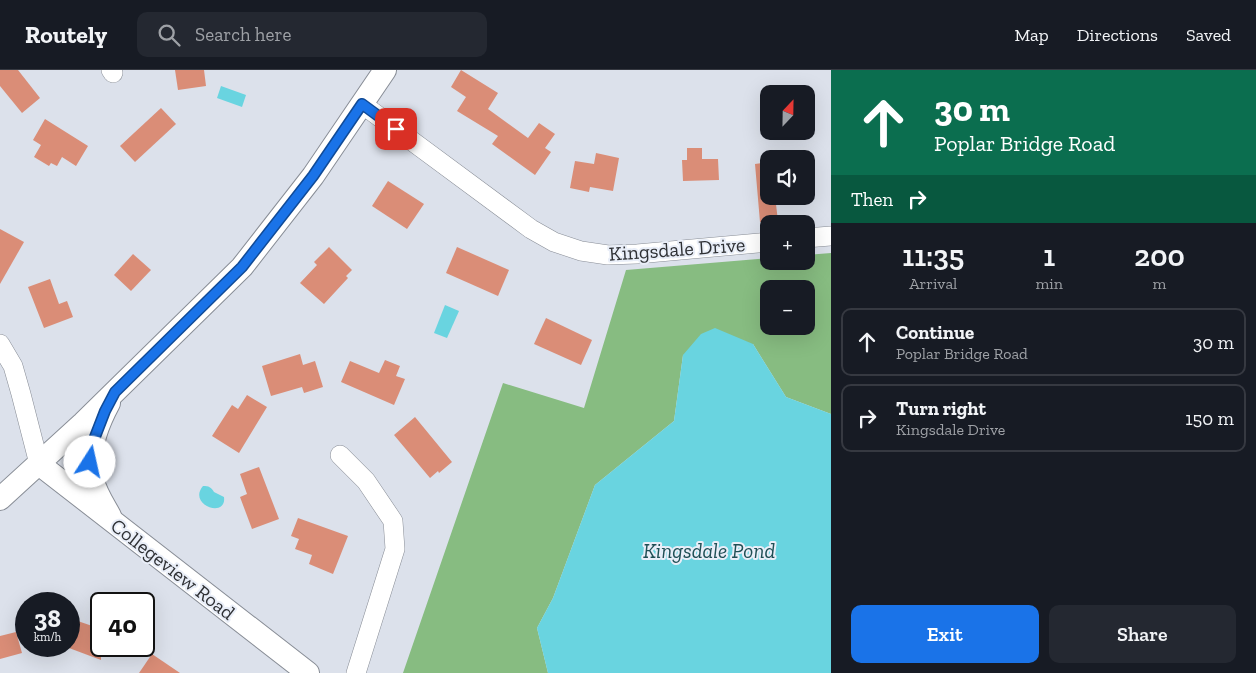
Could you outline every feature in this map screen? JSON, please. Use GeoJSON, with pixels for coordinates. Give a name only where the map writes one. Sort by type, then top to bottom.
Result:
{"type":"FeatureCollection","features":[{"type":"Feature","properties":{"kind":"street"},"geometry":{"type":"LineString","coordinates":[[0,499],[115,392],[242,267],[313,176],[385,70]]}},
{"type":"Feature","properties":{"kind":"street","name":"Kingsdale Drive"},"geometry":{"type":"LineString","coordinates":[[362,104],[531,229],[554,242],[581,252],[608,255],[637,254],[760,243]]}},
{"type":"Feature","properties":{"kind":"street"},"geometry":{"type":"LineString","coordinates":[[815,237],[831,236]]}},
{"type":"Feature","properties":{"kind":"street"},"geometry":{"type":"LineString","coordinates":[[0,344],[13,366],[39,464]]}},
{"type":"Feature","properties":{"kind":"street"},"geometry":{"type":"LineString","coordinates":[[114,523],[93,482],[90,462],[93,442],[105,411],[115,392]]}},
{"type":"Feature","properties":{"kind":"street"},"geometry":{"type":"LineString","coordinates":[[340,455],[366,481],[393,521],[395,549],[356,673]]}},
{"type":"Feature","properties":{"kind":"street","name":"Collegeview Road"},"geometry":{"type":"LineString","coordinates":[[39,464],[308,673]]}},
{"type":"Feature","properties":{"kind":"green space"},"geometry":{"type":"Polygon","coordinates":[[[831,253],[831,414],[786,397],[753,344],[683,355],[674,421],[595,485],[553,598],[537,628],[548,673],[403,673],[503,383],[584,408],[626,270],[760,259],[760,270],[815,270],[815,254],[831,253]]]}},
{"type":"Feature","properties":{"kind":"water"},"geometry":{"type":"Polygon","coordinates":[[[221,86],[246,95],[242,107],[217,98],[221,86]]]}},
{"type":"Feature","properties":{"kind":"water"},"geometry":{"type":"Polygon","coordinates":[[[445,305],[459,311],[447,338],[434,333],[445,305]]]}},
{"type":"Feature","properties":{"kind":"water","name":"Kingsdale Pond"},"geometry":{"type":"Polygon","coordinates":[[[715,328],[753,344],[786,397],[831,414],[831,673],[548,673],[537,628],[553,598],[595,485],[674,421],[683,355],[701,334],[715,328]]]}},
{"type":"Feature","properties":{"kind":"water"},"geometry":{"type":"Polygon","coordinates":[[[203,486],[210,487],[214,492],[224,497],[223,504],[220,507],[214,508],[203,504],[199,493],[203,486]]]}},
{"type":"Feature","properties":{"kind":"building"},"geometry":{"type":"Polygon","coordinates":[[[0,70],[18,70],[40,98],[22,113],[0,86],[0,70]]]}},
{"type":"Feature","properties":{"kind":"building"},"geometry":{"type":"Polygon","coordinates":[[[175,70],[204,70],[206,86],[178,90],[175,70]]]}},
{"type":"Feature","properties":{"kind":"building"},"geometry":{"type":"Polygon","coordinates":[[[461,70],[498,93],[488,109],[528,138],[539,123],[555,134],[545,148],[551,152],[535,175],[492,144],[498,136],[457,111],[466,97],[451,87],[461,70]]]}},
{"type":"Feature","properties":{"kind":"building"},"geometry":{"type":"Polygon","coordinates":[[[161,108],[176,124],[135,162],[120,146],[161,108]]]}},
{"type":"Feature","properties":{"kind":"building"},"geometry":{"type":"Polygon","coordinates":[[[45,119],[88,146],[76,166],[62,157],[57,166],[51,163],[49,166],[34,157],[41,145],[33,140],[45,119]]]}},
{"type":"Feature","properties":{"kind":"building"},"geometry":{"type":"Polygon","coordinates":[[[687,148],[702,148],[702,159],[718,159],[719,180],[683,181],[682,160],[687,160],[687,148]]]}},
{"type":"Feature","properties":{"kind":"building"},"geometry":{"type":"Polygon","coordinates":[[[596,153],[619,158],[613,191],[590,187],[589,192],[570,188],[575,161],[594,164],[596,153]]]}},
{"type":"Feature","properties":{"kind":"building"},"geometry":{"type":"Polygon","coordinates":[[[760,163],[760,205],[776,205],[777,215],[760,215],[760,222],[755,164],[760,163]]]}},
{"type":"Feature","properties":{"kind":"building"},"geometry":{"type":"Polygon","coordinates":[[[388,181],[424,204],[407,229],[372,206],[388,181]]]}},
{"type":"Feature","properties":{"kind":"building"},"geometry":{"type":"Polygon","coordinates":[[[0,229],[24,242],[0,284],[0,229]]]}},
{"type":"Feature","properties":{"kind":"building"},"geometry":{"type":"Polygon","coordinates":[[[329,247],[352,270],[346,276],[348,278],[324,304],[300,283],[317,265],[314,262],[329,247]]]}},
{"type":"Feature","properties":{"kind":"building"},"geometry":{"type":"Polygon","coordinates":[[[457,247],[509,270],[498,296],[446,273],[457,247]]]}},
{"type":"Feature","properties":{"kind":"building"},"geometry":{"type":"Polygon","coordinates":[[[133,254],[151,270],[131,291],[114,275],[133,254]]]}},
{"type":"Feature","properties":{"kind":"building"},"geometry":{"type":"Polygon","coordinates":[[[50,279],[59,304],[67,301],[73,317],[44,328],[28,287],[50,279]]]}},
{"type":"Feature","properties":{"kind":"building"},"geometry":{"type":"Polygon","coordinates":[[[546,318],[592,340],[581,365],[534,344],[546,318]]]}},
{"type":"Feature","properties":{"kind":"building"},"geometry":{"type":"Polygon","coordinates":[[[300,354],[303,365],[315,361],[323,387],[304,393],[302,387],[271,396],[262,366],[300,354]]]}},
{"type":"Feature","properties":{"kind":"building"},"geometry":{"type":"Polygon","coordinates":[[[385,360],[400,366],[396,376],[405,379],[394,405],[341,382],[350,361],[379,373],[385,360]]]}},
{"type":"Feature","properties":{"kind":"building"},"geometry":{"type":"Polygon","coordinates":[[[247,395],[267,407],[239,453],[212,436],[232,405],[238,409],[247,395]]]}},
{"type":"Feature","properties":{"kind":"building"},"geometry":{"type":"Polygon","coordinates":[[[415,417],[452,462],[430,478],[394,435],[415,417]]]}},
{"type":"Feature","properties":{"kind":"building"},"geometry":{"type":"Polygon","coordinates":[[[259,467],[279,519],[252,529],[240,497],[247,494],[240,474],[259,467]]]}},
{"type":"Feature","properties":{"kind":"building"},"geometry":{"type":"Polygon","coordinates":[[[298,518],[348,536],[333,574],[309,564],[312,555],[295,549],[299,539],[291,536],[298,518]]]}},
{"type":"Feature","properties":{"kind":"building"},"geometry":{"type":"Polygon","coordinates":[[[80,622],[90,625],[90,656],[80,652],[80,622]]]}},
{"type":"Feature","properties":{"kind":"building"},"geometry":{"type":"Polygon","coordinates":[[[15,632],[15,655],[0,659],[0,636],[15,632]]]}},
{"type":"Feature","properties":{"kind":"building"},"geometry":{"type":"Polygon","coordinates":[[[155,656],[180,673],[139,673],[150,657],[155,656]]]}},
{"type":"Feature","properties":{"kind":"route"},"geometry":{"type":"LineString","coordinates":[[90,462],[93,442],[105,411],[115,392],[242,267],[313,176],[362,104],[396,129]]}}]}
